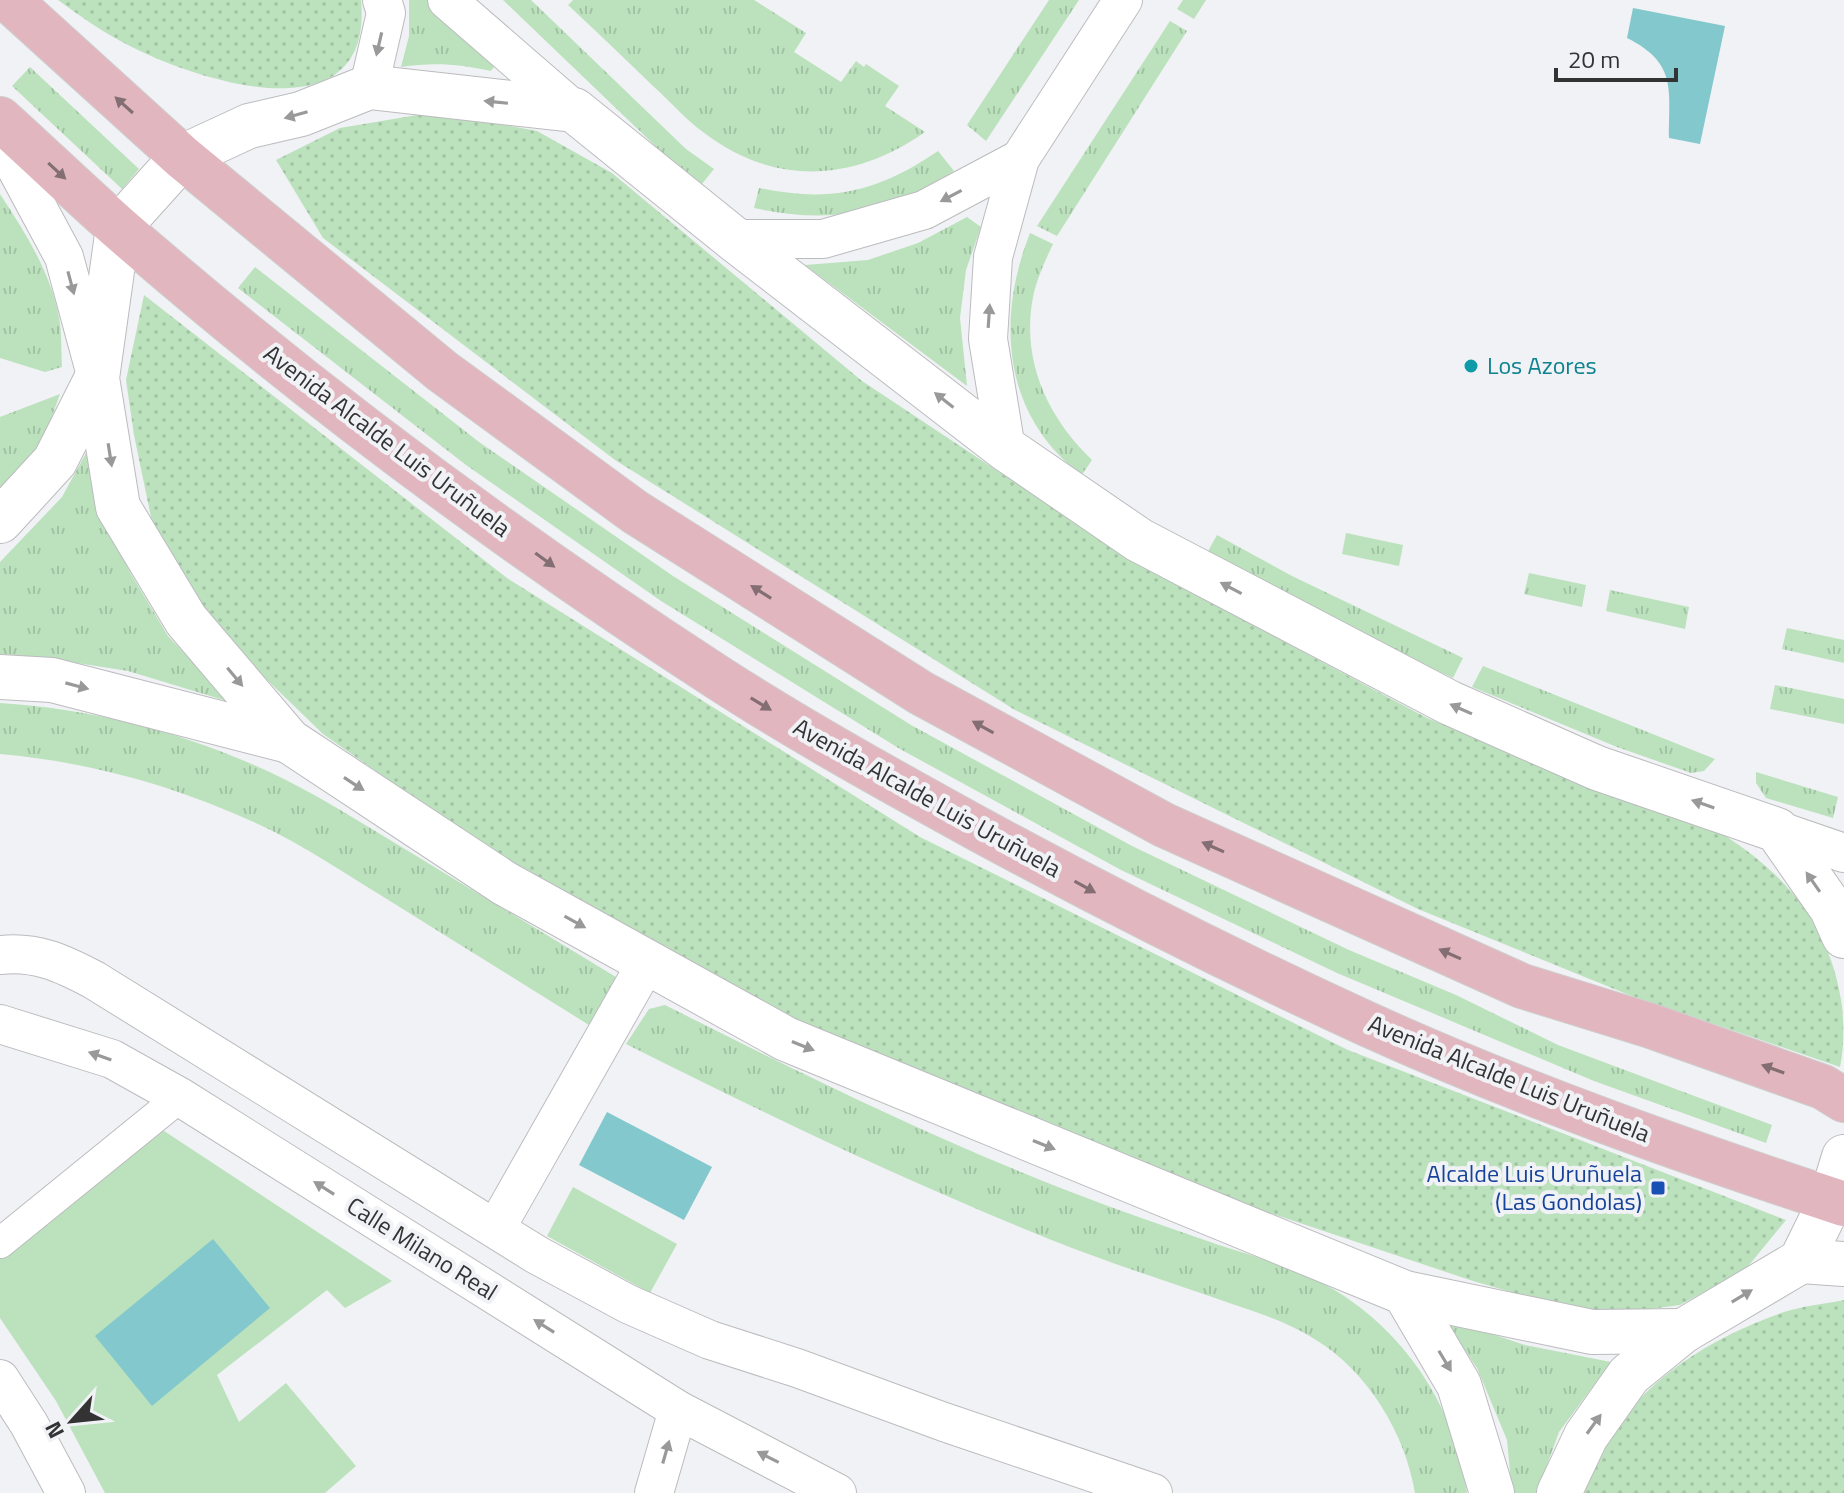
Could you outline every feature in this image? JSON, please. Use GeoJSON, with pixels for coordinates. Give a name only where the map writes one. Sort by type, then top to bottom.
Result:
{"type":"FeatureCollection","features":[{"type":"Feature","properties":{"kind":"main road"},"geometry":{"type":"LineString","coordinates":[[9,0],[182,157],[442,371],[635,512],[921,693],[1164,825],[1522,986],[1651,1026],[1823,1087],[1844,1100]]}},
{"type":"Feature","properties":{"kind":"main road","name":"Avenida Alcalde Luis Uruñuela"},"geometry":{"type":"LineString","coordinates":[[0,119],[118,228],[370,434],[580,586],[722,680],[869,769],[1116,904],[1372,1026],[1557,1102],[1837,1202]]}},
{"type":"Feature","properties":{"kind":"street"},"geometry":{"type":"LineString","coordinates":[[369,87],[386,13],[382,0]]}},
{"type":"Feature","properties":{"kind":"street"},"geometry":{"type":"LineString","coordinates":[[447,0],[574,110],[734,239],[1006,449],[1139,540],[1450,703],[1597,768],[1844,853]]}},
{"type":"Feature","properties":{"kind":"street"},"geometry":{"type":"LineString","coordinates":[[1006,449],[988,339],[993,257],[1020,159],[1123,0]]}},
{"type":"Feature","properties":{"kind":"street"},"geometry":{"type":"LineString","coordinates":[[0,521],[55,461],[97,378],[118,228],[182,157],[249,126],[301,114],[369,87],[574,110]]}},
{"type":"Feature","properties":{"kind":"street"},"geometry":{"type":"LineString","coordinates":[[0,138],[64,257],[97,378],[118,507],[186,620],[289,741],[504,883],[786,1039],[1405,1293],[1592,1332],[1683,1331]]}},
{"type":"Feature","properties":{"kind":"street"},"geometry":{"type":"LineString","coordinates":[[734,239],[823,239],[924,210],[1020,159]]}},
{"type":"Feature","properties":{"kind":"street"},"geometry":{"type":"LineString","coordinates":[[0,677],[52,680],[289,741]]}},
{"type":"Feature","properties":{"kind":"street"},"geometry":{"type":"LineString","coordinates":[[1777,830],[1832,909],[1844,936]]}},
{"type":"Feature","properties":{"kind":"street"},"geometry":{"type":"LineString","coordinates":[[0,955],[23,953],[56,960],[94,980],[537,1255],[628,1304],[710,1340],[1153,1493]]}},
{"type":"Feature","properties":{"kind":"street"},"geometry":{"type":"LineString","coordinates":[[496,1228],[647,962]]}},
{"type":"Feature","properties":{"kind":"street","name":"Calle Milano Real"},"geometry":{"type":"LineString","coordinates":[[0,1024],[112,1059],[180,1097],[678,1410],[837,1493]]}},
{"type":"Feature","properties":{"kind":"street"},"geometry":{"type":"LineString","coordinates":[[0,1243],[180,1097]]}},
{"type":"Feature","properties":{"kind":"street"},"geometry":{"type":"LineString","coordinates":[[1559,1493],[1586,1436],[1629,1375],[1683,1331],[1801,1261],[1837,1202],[1844,1157]]}},
{"type":"Feature","properties":{"kind":"street"},"geometry":{"type":"LineString","coordinates":[[1801,1261],[1844,1264]]}},
{"type":"Feature","properties":{"kind":"street"},"geometry":{"type":"LineString","coordinates":[[1405,1293],[1459,1385],[1492,1493]]}},
{"type":"Feature","properties":{"kind":"street"},"geometry":{"type":"LineString","coordinates":[[0,1379],[29,1424],[66,1493]]}},
{"type":"Feature","properties":{"kind":"street"},"geometry":{"type":"LineString","coordinates":[[654,1493],[678,1410]]}},
{"type":"Feature","properties":{"kind":"green space"},"geometry":{"type":"Polygon","coordinates":[[[58,0],[361,0],[358,43],[340,70],[312,85],[277,88],[237,84],[197,73],[130,46],[58,0]]]}},
{"type":"Feature","properties":{"kind":"green space"},"geometry":{"type":"Polygon","coordinates":[[[409,0],[430,0],[496,64],[491,71],[446,64],[401,67],[409,36],[409,0]]]}},
{"type":"Feature","properties":{"kind":"green space"},"geometry":{"type":"Polygon","coordinates":[[[503,0],[531,0],[686,149],[714,169],[702,184],[672,162],[503,0]]]}},
{"type":"Feature","properties":{"kind":"green space"},"geometry":{"type":"Polygon","coordinates":[[[573,0],[754,0],[806,33],[794,52],[841,82],[856,61],[864,67],[866,64],[899,86],[885,106],[925,132],[898,149],[842,168],[814,171],[786,169],[758,162],[730,150],[690,121],[568,5],[573,0]]]}},
{"type":"Feature","properties":{"kind":"green space"},"geometry":{"type":"Polygon","coordinates":[[[1049,0],[1079,0],[986,141],[967,125],[1049,0]]]}},
{"type":"Feature","properties":{"kind":"green space"},"geometry":{"type":"Polygon","coordinates":[[[1183,0],[1206,0],[1194,19],[1177,9],[1183,0]]]}},
{"type":"Feature","properties":{"kind":"green space"},"geometry":{"type":"Polygon","coordinates":[[[1170,21],[1187,31],[1057,236],[1037,226],[1170,21]]]}},
{"type":"Feature","properties":{"kind":"green space"},"geometry":{"type":"Polygon","coordinates":[[[30,67],[139,169],[122,189],[12,86],[30,67]]]}},
{"type":"Feature","properties":{"kind":"green space"},"geometry":{"type":"Polygon","coordinates":[[[435,112],[537,131],[612,173],[862,381],[1133,561],[1427,718],[1724,835],[1768,868],[1787,887],[1817,929],[1828,952],[1842,1006],[1840,1067],[1629,995],[1418,909],[1015,710],[615,460],[323,238],[276,160],[340,128],[435,112]]]}},
{"type":"Feature","properties":{"kind":"green space"},"geometry":{"type":"Polygon","coordinates":[[[938,151],[954,171],[882,206],[834,215],[782,213],[754,208],[759,188],[808,194],[853,190],[895,176],[938,151]]]}},
{"type":"Feature","properties":{"kind":"green space"},"geometry":{"type":"Polygon","coordinates":[[[0,194],[27,237],[50,284],[60,323],[62,367],[45,372],[0,358],[0,194]]]}},
{"type":"Feature","properties":{"kind":"green space"},"geometry":{"type":"Polygon","coordinates":[[[967,217],[981,227],[966,270],[960,318],[967,386],[805,265],[868,260],[918,243],[967,217]]]}},
{"type":"Feature","properties":{"kind":"green space"},"geometry":{"type":"Polygon","coordinates":[[[1030,233],[1053,244],[1033,297],[1030,320],[1035,365],[1050,406],[1092,460],[1081,476],[1043,437],[1026,407],[1012,358],[1010,333],[1015,282],[1030,233]]]}},
{"type":"Feature","properties":{"kind":"green space"},"geometry":{"type":"Polygon","coordinates":[[[255,267],[479,442],[673,576],[911,725],[1132,846],[1349,950],[1456,995],[1558,1045],[1772,1125],[1766,1143],[1594,1081],[1337,973],[1121,870],[900,749],[661,601],[466,465],[238,288],[255,267]]]}},
{"type":"Feature","properties":{"kind":"green space"},"geometry":{"type":"Polygon","coordinates":[[[144,295],[507,578],[920,837],[1348,1050],[1786,1220],[1745,1270],[1680,1305],[1597,1316],[1476,1282],[1168,1179],[859,1054],[497,856],[323,734],[202,617],[152,522],[134,435],[126,380],[144,295]]]}},
{"type":"Feature","properties":{"kind":"green space"},"geometry":{"type":"Polygon","coordinates":[[[60,394],[41,447],[0,500],[0,417],[60,394]]]}},
{"type":"Feature","properties":{"kind":"green space"},"geometry":{"type":"Polygon","coordinates":[[[86,453],[99,507],[131,574],[168,636],[230,702],[128,671],[0,654],[0,562],[62,497],[86,453]]]}},
{"type":"Feature","properties":{"kind":"green space"},"geometry":{"type":"Polygon","coordinates":[[[1346,533],[1403,545],[1399,566],[1342,554],[1346,533]]]}},
{"type":"Feature","properties":{"kind":"green space"},"geometry":{"type":"Polygon","coordinates":[[[1217,535],[1292,576],[1463,658],[1453,678],[1355,633],[1207,553],[1217,535]]]}},
{"type":"Feature","properties":{"kind":"green space"},"geometry":{"type":"Polygon","coordinates":[[[1529,573],[1586,585],[1582,607],[1524,594],[1529,573]]]}},
{"type":"Feature","properties":{"kind":"green space"},"geometry":{"type":"Polygon","coordinates":[[[1610,590],[1689,607],[1685,629],[1606,611],[1610,590]]]}},
{"type":"Feature","properties":{"kind":"green space"},"geometry":{"type":"Polygon","coordinates":[[[1787,628],[1844,640],[1844,663],[1782,649],[1787,628]]]}},
{"type":"Feature","properties":{"kind":"green space"},"geometry":{"type":"Polygon","coordinates":[[[1483,666],[1715,759],[1704,771],[1691,773],[1617,747],[1472,687],[1483,666]]]}},
{"type":"Feature","properties":{"kind":"green space"},"geometry":{"type":"Polygon","coordinates":[[[1775,685],[1844,699],[1844,724],[1770,709],[1775,685]]]}},
{"type":"Feature","properties":{"kind":"green space"},"geometry":{"type":"Polygon","coordinates":[[[0,703],[110,718],[183,738],[252,764],[321,799],[616,977],[621,994],[597,1030],[325,861],[258,824],[196,798],[132,778],[67,763],[0,754],[0,703]]]}},
{"type":"Feature","properties":{"kind":"green space"},"geometry":{"type":"Polygon","coordinates":[[[1756,772],[1838,797],[1833,818],[1766,798],[1756,783],[1756,772]]]}},
{"type":"Feature","properties":{"kind":"green space"},"geometry":{"type":"Polygon","coordinates":[[[665,1005],[917,1127],[1019,1171],[1108,1206],[1285,1267],[1347,1298],[1392,1336],[1428,1383],[1453,1436],[1467,1493],[1415,1493],[1403,1448],[1368,1387],[1335,1353],[1304,1333],[1267,1316],[1090,1255],[995,1217],[836,1146],[626,1044],[649,1009],[665,1005]]]}},
{"type":"Feature","properties":{"kind":"green space"},"geometry":{"type":"Polygon","coordinates":[[[158,1127],[392,1281],[345,1308],[327,1290],[217,1375],[239,1422],[286,1383],[356,1466],[325,1493],[105,1493],[56,1401],[0,1318],[0,1259],[158,1127]]]}},
{"type":"Feature","properties":{"kind":"green space"},"geometry":{"type":"Polygon","coordinates":[[[573,1187],[677,1244],[650,1293],[547,1236],[573,1187]]]}},
{"type":"Feature","properties":{"kind":"green space"},"geometry":{"type":"Polygon","coordinates":[[[1844,1300],[1844,1493],[1583,1493],[1603,1449],[1622,1420],[1640,1398],[1683,1362],[1732,1333],[1758,1322],[1791,1310],[1844,1300]]]}},
{"type":"Feature","properties":{"kind":"green space"},"geometry":{"type":"Polygon","coordinates":[[[1443,1318],[1525,1345],[1611,1362],[1559,1432],[1537,1493],[1512,1493],[1507,1440],[1477,1368],[1443,1318]]]}},
{"type":"Feature","properties":{"kind":"water"},"geometry":{"type":"Polygon","coordinates":[[[1633,8],[1725,26],[1700,144],[1669,138],[1667,79],[1655,57],[1627,38],[1633,8]]]}},
{"type":"Feature","properties":{"kind":"water"},"geometry":{"type":"Polygon","coordinates":[[[607,1112],[712,1167],[684,1220],[579,1165],[607,1112]]]}},
{"type":"Feature","properties":{"kind":"water"},"geometry":{"type":"Polygon","coordinates":[[[213,1239],[270,1308],[152,1406],[95,1336],[213,1239]]]}},
{"type":"Feature","properties":{"kind":"place","name":"Los Azores"},"geometry":{"type":"Point","coordinates":[1471,366]}},
{"type":"Feature","properties":{"kind":"place","name":"Alcalde Luis Uruñuela (Las Gondolas)"},"geometry":{"type":"Point","coordinates":[1658,1188]}}]}
